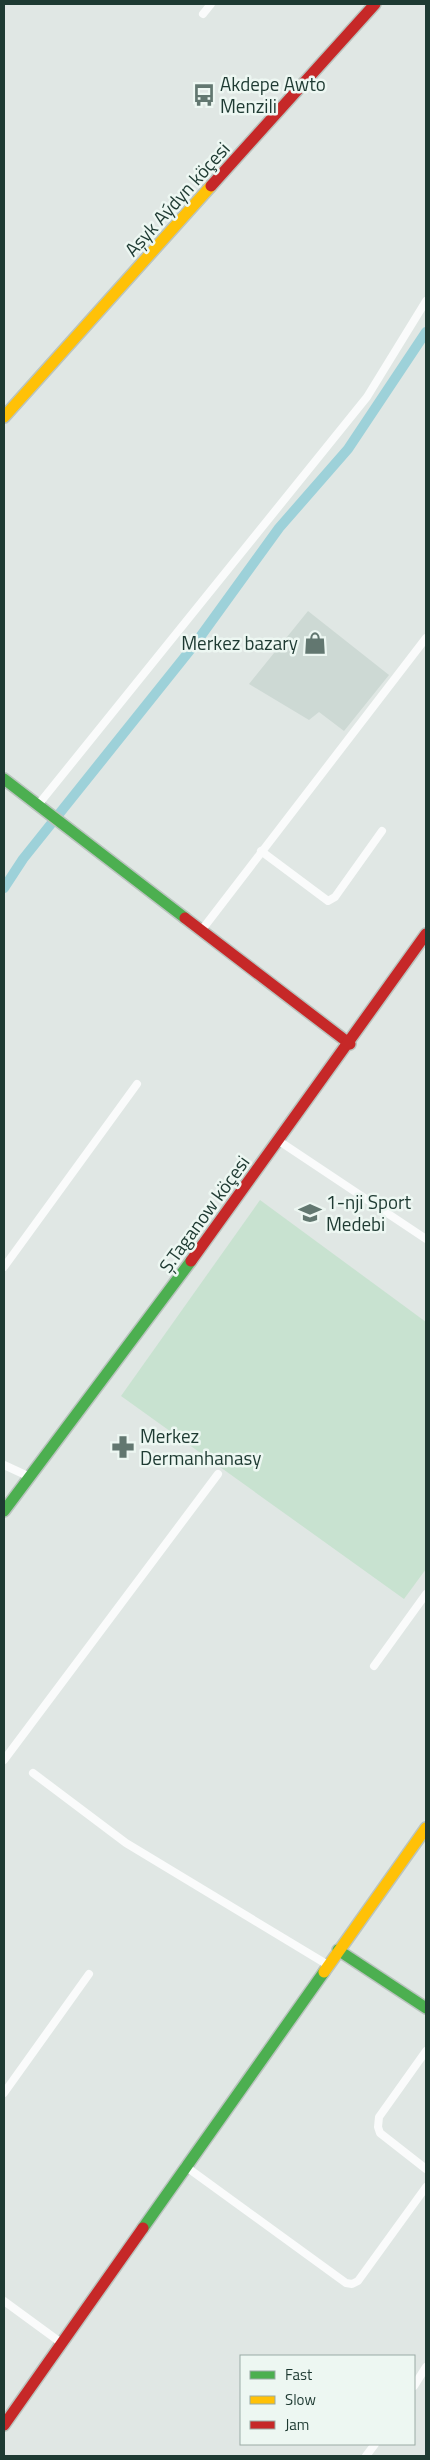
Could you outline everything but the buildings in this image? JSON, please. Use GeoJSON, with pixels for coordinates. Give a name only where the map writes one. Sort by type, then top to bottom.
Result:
{"type":"FeatureCollection","features":[{"type":"Feature","properties":{"kind":"street"},"geometry":{"type":"LineString","coordinates":[[203,14],[211,4]]}},
{"type":"Feature","properties":{"kind":"street","name":"Aşyk Aýdyn köçesi"},"geometry":{"type":"LineString","coordinates":[[4,417],[375,4]]}},
{"type":"Feature","properties":{"kind":"street"},"geometry":{"type":"LineString","coordinates":[[40,806],[367,397],[426,301]]}},
{"type":"Feature","properties":{"kind":"street"},"geometry":{"type":"LineString","coordinates":[[201,931],[426,638]]}},
{"type":"Feature","properties":{"kind":"street"},"geometry":{"type":"LineString","coordinates":[[4,779],[350,1044]]}},
{"type":"Feature","properties":{"kind":"street"},"geometry":{"type":"LineString","coordinates":[[261,851],[328,901],[335,897],[382,831]]}},
{"type":"Feature","properties":{"kind":"street","name":"Ş.Taganow köçesi"},"geometry":{"type":"LineString","coordinates":[[4,1511],[199,1252],[350,1044],[426,934]]}},
{"type":"Feature","properties":{"kind":"street"},"geometry":{"type":"LineString","coordinates":[[4,1267],[137,1084]]}},
{"type":"Feature","properties":{"kind":"street"},"geometry":{"type":"LineString","coordinates":[[279,1141],[426,1239]]}},
{"type":"Feature","properties":{"kind":"street"},"geometry":{"type":"LineString","coordinates":[[4,1464],[30,1477]]}},
{"type":"Feature","properties":{"kind":"street"},"geometry":{"type":"LineString","coordinates":[[4,1760],[218,1474]]}},
{"type":"Feature","properties":{"kind":"street"},"geometry":{"type":"LineString","coordinates":[[374,1666],[426,1594]]}},
{"type":"Feature","properties":{"kind":"street"},"geometry":{"type":"LineString","coordinates":[[33,1773],[126,1843],[328,1965]]}},
{"type":"Feature","properties":{"kind":"street"},"geometry":{"type":"LineString","coordinates":[[4,2425],[60,2342],[426,1828]]}},
{"type":"Feature","properties":{"kind":"street"},"geometry":{"type":"LineString","coordinates":[[338,1950],[426,2008]]}},
{"type":"Feature","properties":{"kind":"street"},"geometry":{"type":"LineString","coordinates":[[4,2093],[89,1974]]}},
{"type":"Feature","properties":{"kind":"street"},"geometry":{"type":"LineString","coordinates":[[426,2051],[379,2118],[378,2127],[380,2133],[426,2169]]}},
{"type":"Feature","properties":{"kind":"street"},"geometry":{"type":"LineString","coordinates":[[186,2166],[346,2283],[352,2284],[358,2281],[426,2187]]}},
{"type":"Feature","properties":{"kind":"street"},"geometry":{"type":"LineString","coordinates":[[4,2302],[60,2342]]}},
{"type":"Feature","properties":{"kind":"street"},"geometry":{"type":"LineString","coordinates":[[423,2379],[426,2367]]}},
{"type":"Feature","properties":{"kind":"street"},"geometry":{"type":"LineString","coordinates":[[366,2456],[374,2445]]}},
{"type":"Feature","properties":{"kind":"shaded area","name":"Merkez bazary"},"geometry":{"type":"Polygon","coordinates":[[[308,611],[389,675],[344,731],[319,712],[309,720],[249,684],[308,611]]]}},
{"type":"Feature","properties":{"kind":"green space"},"geometry":{"type":"Polygon","coordinates":[[[260,1200],[426,1322],[426,1569],[404,1599],[121,1396],[260,1200]]]}},
{"type":"Feature","properties":{"kind":"waterway"},"geometry":{"type":"LineString","coordinates":[[4,888],[23,859],[195,644],[279,528],[348,449],[426,332]]}},
{"type":"Feature","properties":{"kind":"traffic: fast"},"geometry":{"type":"LineString","coordinates":[[4,779],[185,918]]}},
{"type":"Feature","properties":{"kind":"traffic: fast"},"geometry":{"type":"LineString","coordinates":[[4,1511],[191,1261]]}},
{"type":"Feature","properties":{"kind":"traffic: fast"},"geometry":{"type":"LineString","coordinates":[[338,1950],[426,2008]]}},
{"type":"Feature","properties":{"kind":"traffic: fast"},"geometry":{"type":"LineString","coordinates":[[143,2228],[324,1972]]}},
{"type":"Feature","properties":{"kind":"traffic: slow"},"geometry":{"type":"LineString","coordinates":[[4,417],[211,186]]}},
{"type":"Feature","properties":{"kind":"traffic: slow"},"geometry":{"type":"LineString","coordinates":[[324,1972],[426,1828]]}},
{"type":"Feature","properties":{"kind":"traffic: jam"},"geometry":{"type":"LineString","coordinates":[[211,186],[375,4]]}},
{"type":"Feature","properties":{"kind":"traffic: jam"},"geometry":{"type":"LineString","coordinates":[[185,918],[350,1044]]}},
{"type":"Feature","properties":{"kind":"traffic: jam"},"geometry":{"type":"LineString","coordinates":[[191,1261],[426,934]]}},
{"type":"Feature","properties":{"kind":"traffic: jam"},"geometry":{"type":"LineString","coordinates":[[4,2425],[143,2228]]}},
{"type":"Feature","properties":{"kind":"place","name":"Akdepe Awto Menzili"},"geometry":{"type":"Point","coordinates":[204,95]}},
{"type":"Feature","properties":{"kind":"place","name":"Merkez bazary"},"geometry":{"type":"Point","coordinates":[315,643]}},
{"type":"Feature","properties":{"kind":"place","name":"1-nji Sport Medebi"},"geometry":{"type":"Point","coordinates":[310,1213]}},
{"type":"Feature","properties":{"kind":"place","name":"Merkez Dermanhanasy"},"geometry":{"type":"Point","coordinates":[123,1447]}}]}
